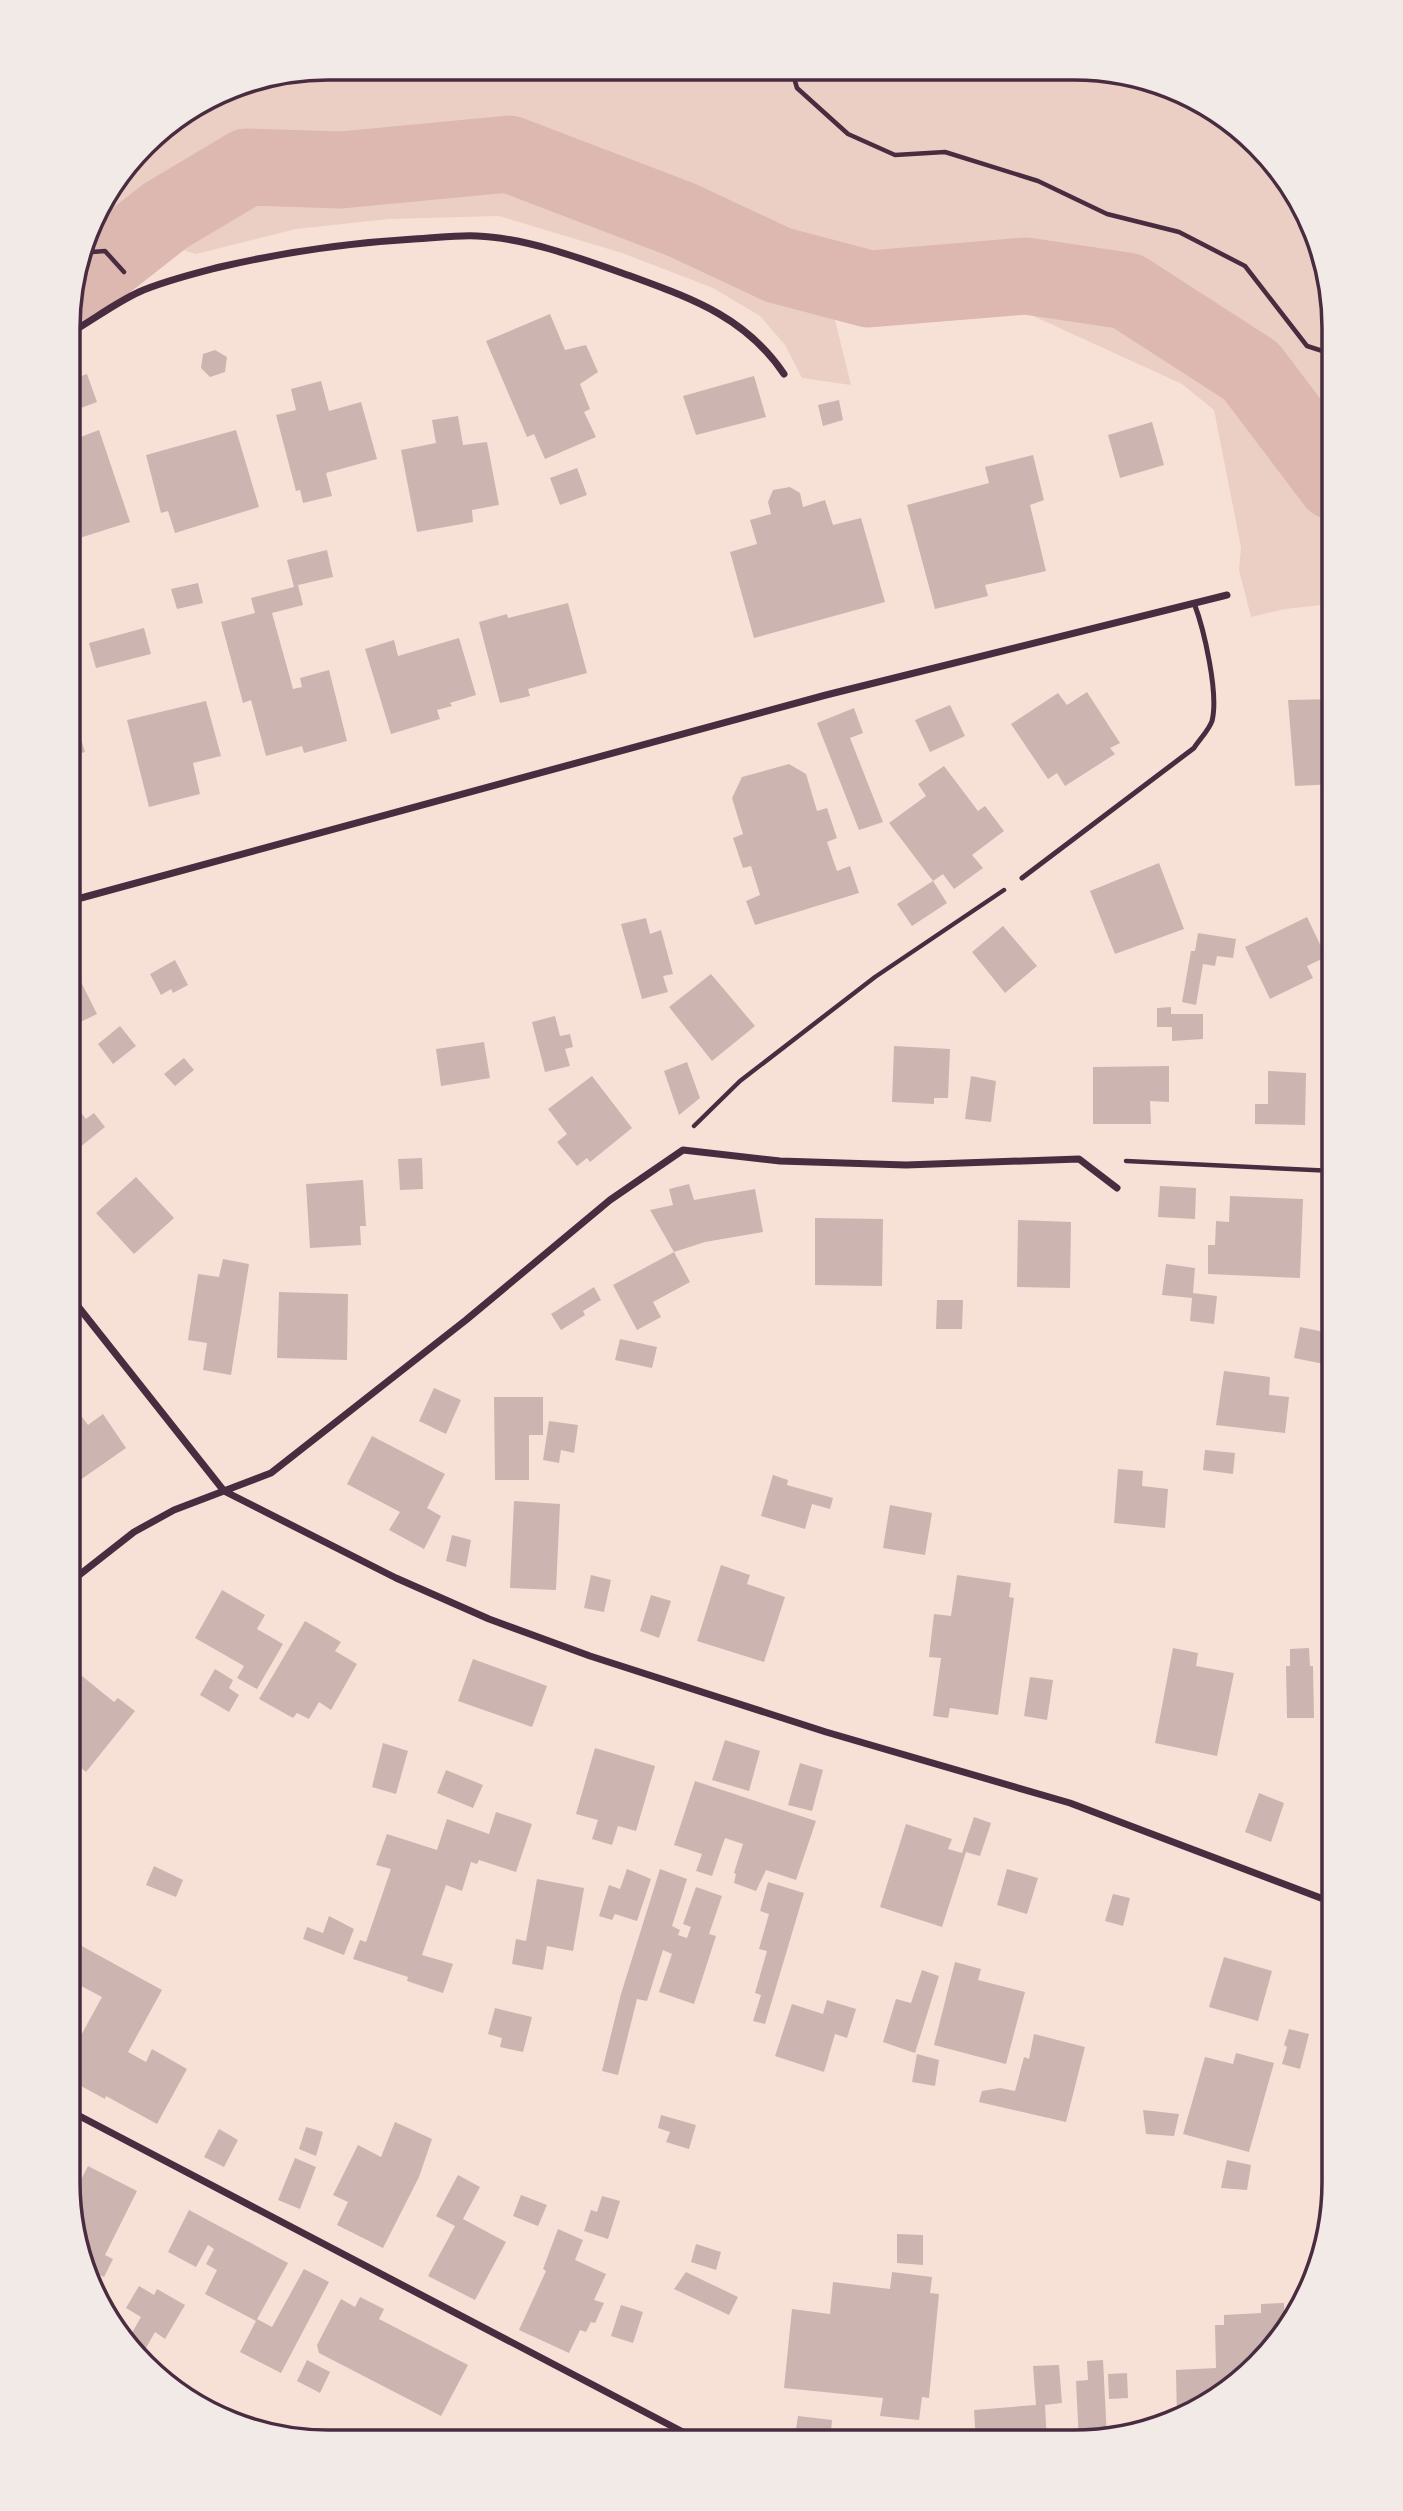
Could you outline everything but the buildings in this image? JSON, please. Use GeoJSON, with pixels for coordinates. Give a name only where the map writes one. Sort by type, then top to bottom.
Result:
{"type":"FeatureCollection","features":[{"type":"Feature","properties":{"kind":"street"},"geometry":{"type":"LineString","coordinates":[[80,327],[138,292],[197,273],[261,257],[368,242],[478,236],[527,244],[578,257],[679,294],[748,333],[768,351],[784,374]]}},
{"type":"Feature","properties":{"kind":"street"},"geometry":{"type":"LineString","coordinates":[[80,898],[826,695],[1227,595]]}},
{"type":"Feature","properties":{"kind":"street"},"geometry":{"type":"LineString","coordinates":[[80,1574],[134,1532],[174,1510],[271,1473],[466,1320],[610,1200],[682,1150],[780,1161],[906,1165],[1079,1159],[1117,1188]]}},
{"type":"Feature","properties":{"kind":"street"},"geometry":{"type":"LineString","coordinates":[[80,1309],[224,1491],[396,1578],[489,1619],[590,1656],[826,1732],[1070,1804],[1322,1898]]}},
{"type":"Feature","properties":{"kind":"street"},"geometry":{"type":"LineString","coordinates":[[80,2116],[679,2430]]}},
{"type":"Feature","properties":{"kind":"lane"},"geometry":{"type":"LineString","coordinates":[[1022,878],[1194,748],[1211,723],[1214,708],[1209,665],[1202,624],[1194,603]]}},
{"type":"Feature","properties":{"kind":"path"},"geometry":{"type":"LineString","coordinates":[[795,80],[797,88],[848,134],[895,155],[945,152],[1038,181],[1107,214],[1179,232],[1234,260],[1245,266],[1307,346],[1322,351]]}},
{"type":"Feature","properties":{"kind":"path"},"geometry":{"type":"LineString","coordinates":[[93,251],[106,251],[116,262]]}},
{"type":"Feature","properties":{"kind":"path"},"geometry":{"type":"LineString","coordinates":[[682,1150],[695,1125],[740,1082],[875,977],[1022,878]]}},
{"type":"Feature","properties":{"kind":"path"},"geometry":{"type":"LineString","coordinates":[[1079,1159],[1322,1170]]}},
{"type":"Feature","properties":{"kind":"shaded area"},"geometry":{"type":"Polygon","coordinates":[[[1074,80],[1138,89],[1184,106],[1212,122],[1238,142],[1261,165],[1281,191],[1304,234],[1318,280],[1322,313],[1322,605],[1285,609],[1251,617],[1239,570],[1241,547],[1214,410],[1182,384],[1020,310],[830,300],[851,385],[802,378],[785,345],[760,316],[713,288],[622,253],[499,216],[389,219],[296,229],[196,254],[152,240],[125,260],[113,244],[97,241],[99,234],[122,191],[153,153],[191,122],[219,106],[280,85],[313,81],[1074,80]]]}},
{"type":"Feature","properties":{"kind":"waterway"},"geometry":{"type":"LineString","coordinates":[[85,278],[165,216],[247,167],[341,170],[509,154],[682,220],[778,265],[869,289],[1026,276],[1127,291],[1251,371],[1322,465]]}}]}
